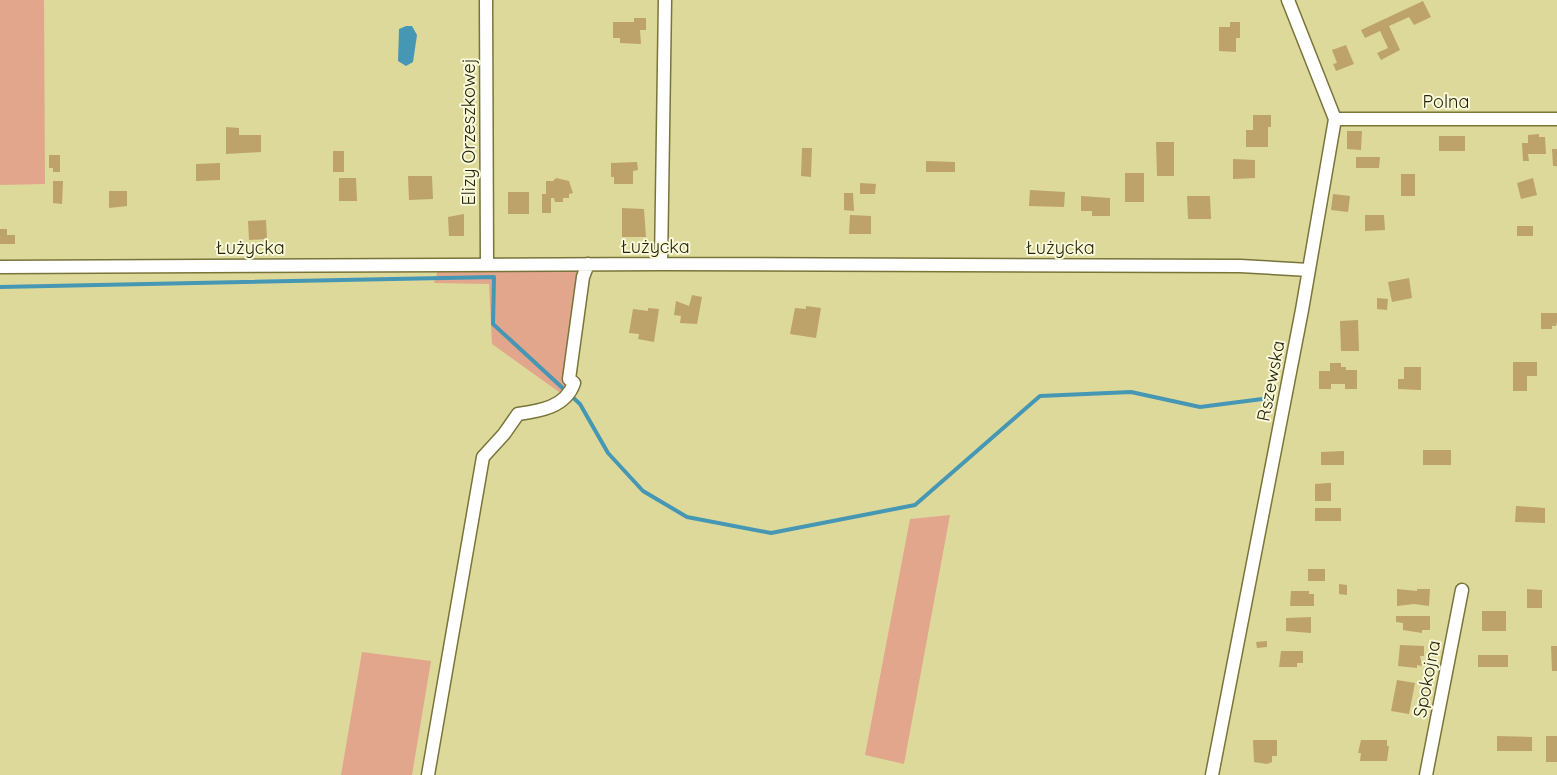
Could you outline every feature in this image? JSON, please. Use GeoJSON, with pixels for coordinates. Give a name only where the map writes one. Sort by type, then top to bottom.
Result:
{"type":"FeatureCollection","features":[{"type":"Feature","properties":{"kind":"street","name":"Elizy Orzeszkowej"},"geometry":{"type":"LineString","coordinates":[[486,0],[487,265]]}},
{"type":"Feature","properties":{"kind":"street"},"geometry":{"type":"LineString","coordinates":[[661,264],[665,0]]}},
{"type":"Feature","properties":{"kind":"street"},"geometry":{"type":"LineString","coordinates":[[1288,0],[1335,119]]}},
{"type":"Feature","properties":{"kind":"street","name":"Polna"},"geometry":{"type":"LineString","coordinates":[[1335,119],[1557,119]]}},
{"type":"Feature","properties":{"kind":"street","name":"Rszewska"},"geometry":{"type":"LineString","coordinates":[[1212,775],[1309,270],[1335,119]]}},
{"type":"Feature","properties":{"kind":"street"},"geometry":{"type":"LineString","coordinates":[[428,775],[483,457],[504,434],[518,414],[544,410],[555,405],[571,390],[574,383],[569,379],[583,277],[588,264]]}},
{"type":"Feature","properties":{"kind":"street","name":"Łużycka"},"geometry":{"type":"LineString","coordinates":[[0,267],[661,264],[1240,266],[1309,270]]}},
{"type":"Feature","properties":{"kind":"street","name":"Spokojna"},"geometry":{"type":"LineString","coordinates":[[1426,775],[1462,590]]}},
{"type":"Feature","properties":{"kind":"shaded area"},"geometry":{"type":"Polygon","coordinates":[[[0,0],[44,0],[45,184],[0,185],[0,0]]]}},
{"type":"Feature","properties":{"kind":"shaded area"},"geometry":{"type":"Polygon","coordinates":[[[584,269],[566,397],[492,344],[489,284],[434,283],[438,270],[584,269]]]}},
{"type":"Feature","properties":{"kind":"shaded area"},"geometry":{"type":"Polygon","coordinates":[[[950,515],[904,764],[865,755],[910,519],[950,515]]]}},
{"type":"Feature","properties":{"kind":"shaded area"},"geometry":{"type":"Polygon","coordinates":[[[362,652],[431,661],[412,775],[341,775],[362,652]]]}},
{"type":"Feature","properties":{"kind":"water"},"geometry":{"type":"Polygon","coordinates":[[[412,26],[417,35],[413,62],[406,66],[398,61],[399,29],[412,26]]]}},
{"type":"Feature","properties":{"kind":"building"},"geometry":{"type":"Polygon","coordinates":[[[1423,1],[1431,17],[1414,25],[1409,17],[1389,26],[1400,50],[1381,60],[1377,53],[1388,48],[1380,31],[1365,38],[1361,30],[1423,1]]]}},
{"type":"Feature","properties":{"kind":"building"},"geometry":{"type":"Polygon","coordinates":[[[634,18],[646,18],[646,30],[640,30],[641,44],[620,43],[620,38],[613,38],[613,22],[634,22],[634,18]]]}},
{"type":"Feature","properties":{"kind":"building"},"geometry":{"type":"Polygon","coordinates":[[[1230,22],[1240,22],[1240,38],[1236,38],[1236,52],[1219,51],[1219,27],[1230,27],[1230,22]]]}},
{"type":"Feature","properties":{"kind":"building"},"geometry":{"type":"Polygon","coordinates":[[[1346,45],[1354,64],[1336,71],[1333,64],[1337,63],[1332,50],[1346,45]]]}},
{"type":"Feature","properties":{"kind":"building"},"geometry":{"type":"Polygon","coordinates":[[[1253,115],[1271,115],[1271,127],[1268,127],[1268,147],[1246,147],[1246,130],[1253,130],[1253,115]]]}},
{"type":"Feature","properties":{"kind":"building"},"geometry":{"type":"Polygon","coordinates":[[[226,127],[239,128],[239,135],[261,135],[261,152],[226,154],[226,127]]]}},
{"type":"Feature","properties":{"kind":"building"},"geometry":{"type":"Polygon","coordinates":[[[1347,131],[1362,131],[1361,150],[1347,149],[1347,131]]]}},
{"type":"Feature","properties":{"kind":"building"},"geometry":{"type":"Polygon","coordinates":[[[1539,134],[1539,137],[1545,137],[1546,154],[1528,154],[1529,161],[1523,161],[1522,143],[1528,143],[1528,135],[1539,134]]]}},
{"type":"Feature","properties":{"kind":"building"},"geometry":{"type":"Polygon","coordinates":[[[1439,136],[1465,136],[1465,151],[1439,151],[1439,136]]]}},
{"type":"Feature","properties":{"kind":"building"},"geometry":{"type":"Polygon","coordinates":[[[1156,142],[1174,142],[1174,176],[1157,176],[1156,142]]]}},
{"type":"Feature","properties":{"kind":"building"},"geometry":{"type":"Polygon","coordinates":[[[802,148],[812,148],[811,177],[801,176],[802,148]]]}},
{"type":"Feature","properties":{"kind":"building"},"geometry":{"type":"Polygon","coordinates":[[[1552,149],[1557,149],[1557,166],[1553,166],[1552,149]]]}},
{"type":"Feature","properties":{"kind":"building"},"geometry":{"type":"Polygon","coordinates":[[[333,151],[344,151],[344,172],[333,172],[333,151]]]}},
{"type":"Feature","properties":{"kind":"building"},"geometry":{"type":"Polygon","coordinates":[[[49,155],[60,155],[60,172],[53,172],[53,168],[49,168],[49,155]]]}},
{"type":"Feature","properties":{"kind":"building"},"geometry":{"type":"Polygon","coordinates":[[[1356,157],[1380,157],[1379,168],[1356,168],[1356,157]]]}},
{"type":"Feature","properties":{"kind":"building"},"geometry":{"type":"Polygon","coordinates":[[[1233,159],[1255,160],[1255,178],[1233,179],[1233,159]]]}},
{"type":"Feature","properties":{"kind":"building"},"geometry":{"type":"Polygon","coordinates":[[[926,161],[955,162],[955,172],[926,172],[926,161]]]}},
{"type":"Feature","properties":{"kind":"building"},"geometry":{"type":"Polygon","coordinates":[[[637,162],[638,170],[633,171],[633,184],[614,184],[614,177],[611,177],[611,163],[637,162]]]}},
{"type":"Feature","properties":{"kind":"building"},"geometry":{"type":"Polygon","coordinates":[[[220,163],[220,180],[196,181],[196,164],[220,163]]]}},
{"type":"Feature","properties":{"kind":"building"},"geometry":{"type":"Polygon","coordinates":[[[1125,173],[1144,173],[1144,202],[1125,202],[1125,173]]]}},
{"type":"Feature","properties":{"kind":"building"},"geometry":{"type":"Polygon","coordinates":[[[1401,174],[1415,174],[1415,196],[1401,196],[1401,174]]]}},
{"type":"Feature","properties":{"kind":"building"},"geometry":{"type":"Polygon","coordinates":[[[408,176],[432,176],[433,199],[409,200],[408,176]]]}},
{"type":"Feature","properties":{"kind":"building"},"geometry":{"type":"Polygon","coordinates":[[[339,178],[356,178],[357,201],[339,201],[339,178]]]}},
{"type":"Feature","properties":{"kind":"building"},"geometry":{"type":"Polygon","coordinates":[[[556,178],[569,181],[573,193],[569,194],[569,198],[563,198],[563,202],[555,202],[554,198],[551,198],[551,213],[542,213],[542,194],[546,194],[546,181],[553,181],[556,178]]]}},
{"type":"Feature","properties":{"kind":"building"},"geometry":{"type":"Polygon","coordinates":[[[1533,178],[1537,195],[1521,199],[1517,183],[1533,178]]]}},
{"type":"Feature","properties":{"kind":"building"},"geometry":{"type":"Polygon","coordinates":[[[53,181],[63,181],[62,204],[53,203],[53,181]]]}},
{"type":"Feature","properties":{"kind":"building"},"geometry":{"type":"Polygon","coordinates":[[[860,183],[876,184],[875,194],[860,194],[860,183]]]}},
{"type":"Feature","properties":{"kind":"building"},"geometry":{"type":"Polygon","coordinates":[[[1030,190],[1065,192],[1064,207],[1029,206],[1030,190]]]}},
{"type":"Feature","properties":{"kind":"building"},"geometry":{"type":"Polygon","coordinates":[[[109,191],[127,191],[127,206],[109,208],[109,191]]]}},
{"type":"Feature","properties":{"kind":"building"},"geometry":{"type":"Polygon","coordinates":[[[508,192],[529,192],[529,214],[508,214],[508,192]]]}},
{"type":"Feature","properties":{"kind":"building"},"geometry":{"type":"Polygon","coordinates":[[[844,193],[853,193],[854,211],[844,210],[844,193]]]}},
{"type":"Feature","properties":{"kind":"building"},"geometry":{"type":"Polygon","coordinates":[[[1333,194],[1350,196],[1348,212],[1331,210],[1333,194]]]}},
{"type":"Feature","properties":{"kind":"building"},"geometry":{"type":"Polygon","coordinates":[[[1081,196],[1110,198],[1110,216],[1092,216],[1092,211],[1081,211],[1081,196]]]}},
{"type":"Feature","properties":{"kind":"building"},"geometry":{"type":"Polygon","coordinates":[[[1187,196],[1210,196],[1211,219],[1188,219],[1187,196]]]}},
{"type":"Feature","properties":{"kind":"building"},"geometry":{"type":"Polygon","coordinates":[[[622,208],[644,209],[646,237],[622,237],[622,208]]]}},
{"type":"Feature","properties":{"kind":"building"},"geometry":{"type":"Polygon","coordinates":[[[464,214],[464,236],[449,236],[448,217],[464,214]]]}},
{"type":"Feature","properties":{"kind":"building"},"geometry":{"type":"Polygon","coordinates":[[[850,215],[871,216],[871,234],[849,234],[850,215]]]}},
{"type":"Feature","properties":{"kind":"building"},"geometry":{"type":"Polygon","coordinates":[[[1365,215],[1384,215],[1385,230],[1365,231],[1365,215]]]}},
{"type":"Feature","properties":{"kind":"building"},"geometry":{"type":"Polygon","coordinates":[[[266,220],[267,239],[249,240],[248,221],[266,220]]]}},
{"type":"Feature","properties":{"kind":"building"},"geometry":{"type":"Polygon","coordinates":[[[1517,226],[1533,226],[1533,236],[1517,236],[1517,226]]]}},
{"type":"Feature","properties":{"kind":"building"},"geometry":{"type":"Polygon","coordinates":[[[0,229],[7,229],[7,235],[15,235],[15,244],[0,244],[0,229]]]}},
{"type":"Feature","properties":{"kind":"building"},"geometry":{"type":"Polygon","coordinates":[[[1409,278],[1412,298],[1392,302],[1388,282],[1409,278]]]}},
{"type":"Feature","properties":{"kind":"building"},"geometry":{"type":"Polygon","coordinates":[[[692,295],[702,297],[697,324],[680,323],[681,316],[674,315],[676,301],[689,306],[692,295]]]}},
{"type":"Feature","properties":{"kind":"building"},"geometry":{"type":"Polygon","coordinates":[[[1377,298],[1388,299],[1387,310],[1377,309],[1377,298]]]}},
{"type":"Feature","properties":{"kind":"building"},"geometry":{"type":"Polygon","coordinates":[[[806,306],[821,308],[816,338],[790,334],[795,308],[806,309],[806,306]]]}},
{"type":"Feature","properties":{"kind":"building"},"geometry":{"type":"Polygon","coordinates":[[[648,308],[659,309],[654,342],[638,339],[639,334],[629,333],[633,309],[648,311],[648,308]]]}},
{"type":"Feature","properties":{"kind":"building"},"geometry":{"type":"Polygon","coordinates":[[[1541,313],[1557,313],[1556,326],[1552,326],[1552,329],[1541,329],[1541,313]]]}},
{"type":"Feature","properties":{"kind":"building"},"geometry":{"type":"Polygon","coordinates":[[[1358,320],[1359,351],[1341,351],[1340,321],[1358,320]]]}},
{"type":"Feature","properties":{"kind":"building"},"geometry":{"type":"Polygon","coordinates":[[[1513,362],[1537,362],[1537,376],[1527,376],[1527,391],[1513,391],[1513,362]]]}},
{"type":"Feature","properties":{"kind":"building"},"geometry":{"type":"Polygon","coordinates":[[[1330,363],[1341,363],[1341,367],[1346,367],[1346,370],[1357,370],[1357,389],[1345,389],[1345,384],[1331,384],[1331,389],[1319,389],[1319,371],[1330,371],[1330,363]]]}},
{"type":"Feature","properties":{"kind":"building"},"geometry":{"type":"Polygon","coordinates":[[[1404,367],[1421,367],[1421,390],[1398,389],[1398,379],[1404,379],[1404,367]]]}},
{"type":"Feature","properties":{"kind":"building"},"geometry":{"type":"Polygon","coordinates":[[[1423,450],[1451,450],[1451,465],[1423,465],[1423,450]]]}},
{"type":"Feature","properties":{"kind":"building"},"geometry":{"type":"Polygon","coordinates":[[[1344,451],[1344,465],[1321,465],[1321,452],[1344,451]]]}},
{"type":"Feature","properties":{"kind":"building"},"geometry":{"type":"Polygon","coordinates":[[[1331,483],[1331,501],[1315,501],[1315,484],[1331,483]]]}},
{"type":"Feature","properties":{"kind":"building"},"geometry":{"type":"Polygon","coordinates":[[[1516,506],[1545,508],[1545,523],[1515,522],[1516,506]]]}},
{"type":"Feature","properties":{"kind":"building"},"geometry":{"type":"Polygon","coordinates":[[[1315,508],[1341,508],[1341,521],[1315,521],[1315,508]]]}},
{"type":"Feature","properties":{"kind":"building"},"geometry":{"type":"Polygon","coordinates":[[[1308,569],[1325,569],[1325,581],[1308,581],[1308,569]]]}},
{"type":"Feature","properties":{"kind":"building"},"geometry":{"type":"Polygon","coordinates":[[[1339,584],[1347,585],[1347,595],[1339,594],[1339,584]]]}},
{"type":"Feature","properties":{"kind":"building"},"geometry":{"type":"Polygon","coordinates":[[[1397,589],[1417,591],[1417,589],[1430,589],[1429,606],[1414,604],[1397,606],[1397,589]]]}},
{"type":"Feature","properties":{"kind":"building"},"geometry":{"type":"Polygon","coordinates":[[[1527,589],[1542,590],[1542,608],[1527,608],[1527,589]]]}},
{"type":"Feature","properties":{"kind":"building"},"geometry":{"type":"Polygon","coordinates":[[[1291,591],[1309,591],[1309,594],[1314,594],[1314,606],[1290,606],[1291,591]]]}},
{"type":"Feature","properties":{"kind":"building"},"geometry":{"type":"Polygon","coordinates":[[[1482,611],[1506,611],[1506,631],[1482,631],[1482,611]]]}},
{"type":"Feature","properties":{"kind":"building"},"geometry":{"type":"Polygon","coordinates":[[[1396,616],[1430,616],[1430,630],[1422,630],[1422,633],[1403,630],[1403,623],[1396,622],[1396,616]]]}},
{"type":"Feature","properties":{"kind":"building"},"geometry":{"type":"Polygon","coordinates":[[[1311,617],[1311,633],[1286,631],[1286,618],[1311,617]]]}},
{"type":"Feature","properties":{"kind":"building"},"geometry":{"type":"Polygon","coordinates":[[[1267,641],[1267,647],[1257,648],[1256,642],[1267,641]]]}},
{"type":"Feature","properties":{"kind":"building"},"geometry":{"type":"Polygon","coordinates":[[[1400,645],[1424,646],[1424,656],[1420,656],[1422,666],[1417,665],[1417,668],[1398,666],[1400,645]]]}},
{"type":"Feature","properties":{"kind":"building"},"geometry":{"type":"Polygon","coordinates":[[[1551,646],[1557,646],[1557,671],[1552,671],[1551,646]]]}},
{"type":"Feature","properties":{"kind":"building"},"geometry":{"type":"Polygon","coordinates":[[[1281,651],[1303,651],[1303,663],[1297,663],[1297,667],[1279,667],[1281,651]]]}},
{"type":"Feature","properties":{"kind":"building"},"geometry":{"type":"Polygon","coordinates":[[[1478,655],[1508,655],[1508,667],[1478,667],[1478,655]]]}},
{"type":"Feature","properties":{"kind":"building"},"geometry":{"type":"Polygon","coordinates":[[[1397,680],[1415,683],[1409,714],[1391,711],[1397,680]]]}},
{"type":"Feature","properties":{"kind":"building"},"geometry":{"type":"Polygon","coordinates":[[[1497,736],[1532,737],[1532,751],[1497,751],[1497,736]]]}},
{"type":"Feature","properties":{"kind":"building"},"geometry":{"type":"Polygon","coordinates":[[[1546,736],[1557,736],[1557,762],[1546,762],[1546,736]]]}},
{"type":"Feature","properties":{"kind":"building"},"geometry":{"type":"Polygon","coordinates":[[[1253,740],[1277,740],[1277,756],[1272,756],[1272,762],[1267,764],[1254,762],[1253,740]]]}},
{"type":"Feature","properties":{"kind":"building"},"geometry":{"type":"Polygon","coordinates":[[[1361,740],[1387,740],[1387,746],[1389,746],[1387,761],[1360,761],[1361,753],[1358,753],[1361,740]]]}},
{"type":"Feature","properties":{"kind":"waterway"},"geometry":{"type":"LineString","coordinates":[[0,287],[494,277],[493,324],[580,404],[608,453],[643,491],[687,517],[771,533],[915,505],[1040,396],[1131,392],[1200,407],[1270,398]]}}]}
